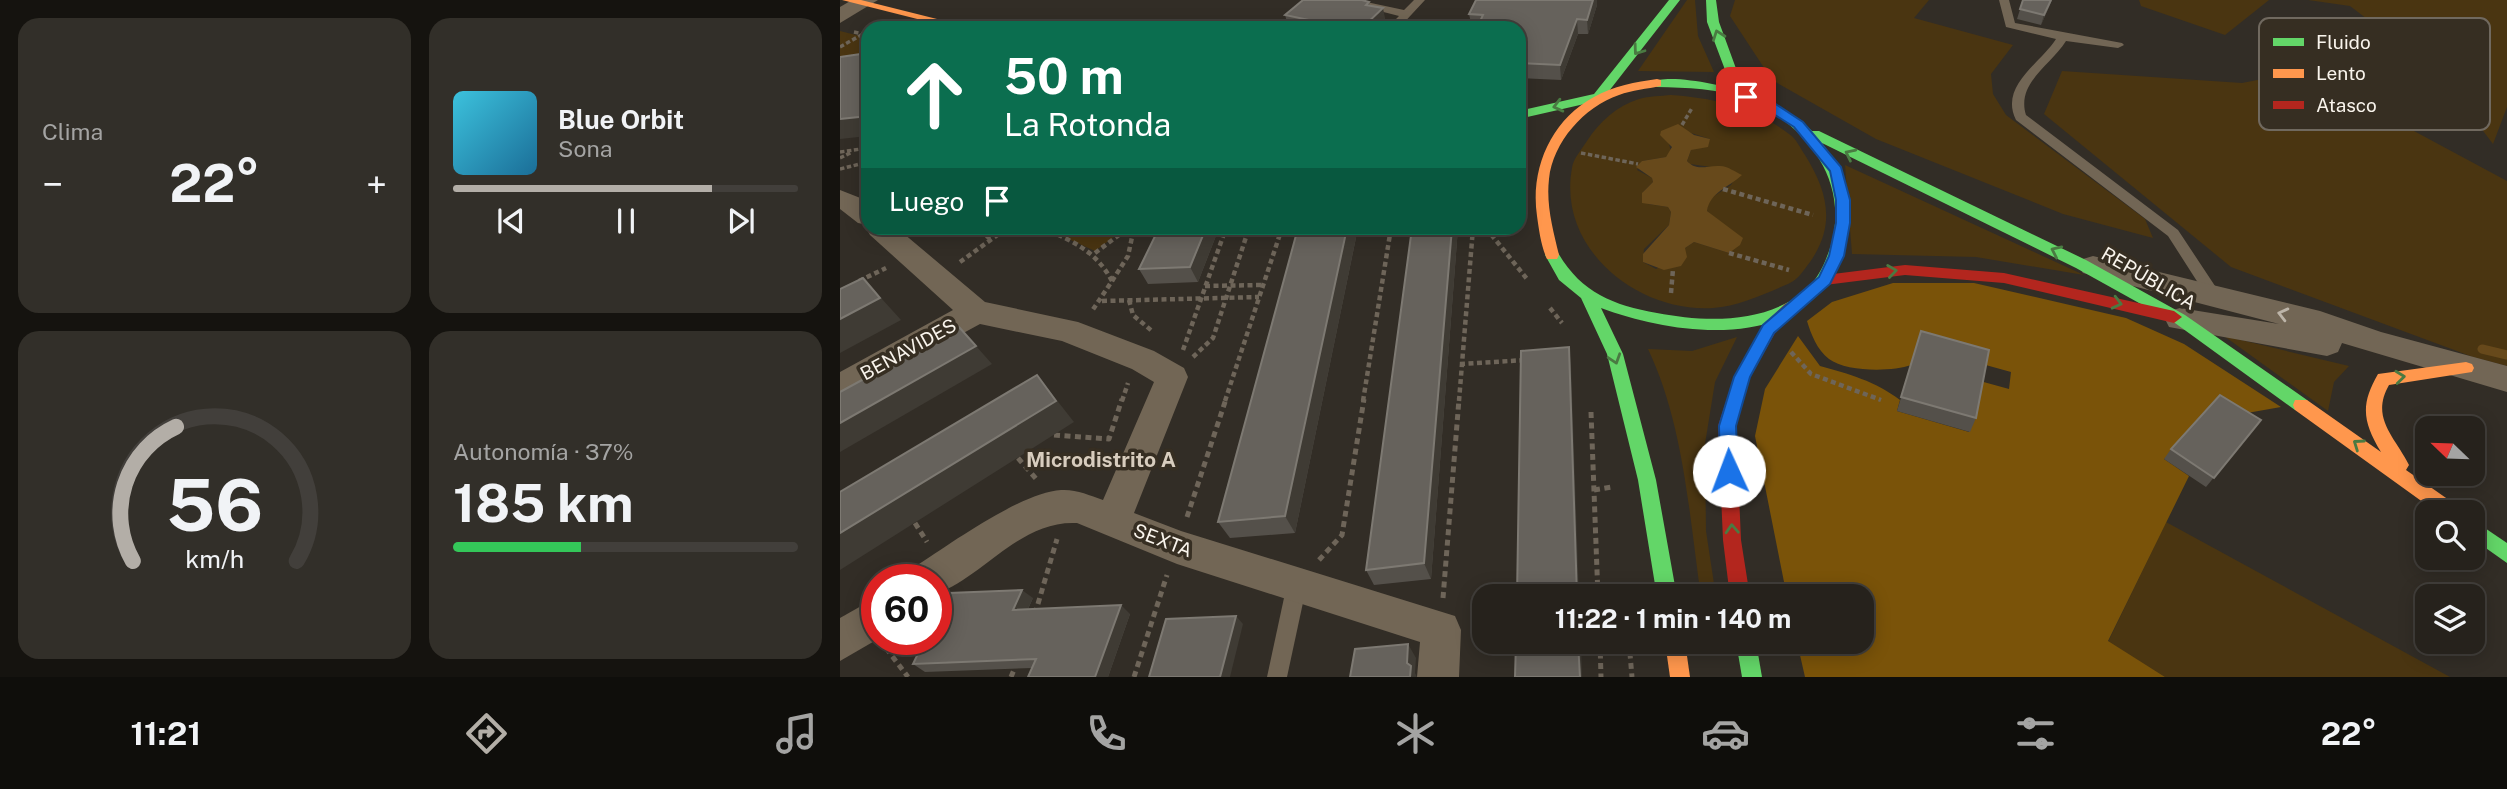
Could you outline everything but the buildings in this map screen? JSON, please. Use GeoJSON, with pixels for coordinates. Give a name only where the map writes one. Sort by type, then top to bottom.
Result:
{"type":"FeatureCollection","features":[{"type":"Feature","properties":{"kind":"main road"},"geometry":{"type":"LineString","coordinates":[[1554,263],[1542,181],[1553,148],[1568,124],[1598,97],[1628,64],[1675,0]]}},
{"type":"Feature","properties":{"kind":"main road"},"geometry":{"type":"LineString","coordinates":[[1711,0],[1713,22],[1733,75],[1764,102]]}},
{"type":"Feature","properties":{"kind":"main road"},"geometry":{"type":"LineString","coordinates":[[860,12],[920,21]]}},
{"type":"Feature","properties":{"kind":"main road"},"geometry":{"type":"LineString","coordinates":[[1526,113],[1633,86],[1680,83],[1764,102]]}},
{"type":"Feature","properties":{"kind":"main road","name":"REPÚBLICA"},"geometry":{"type":"LineString","coordinates":[[1764,102],[1839,148],[2081,264],[2180,319],[2415,484]]}},
{"type":"Feature","properties":{"kind":"main road"},"geometry":{"type":"LineString","coordinates":[[1738,584],[1732,540],[1727,426],[1742,377],[1769,329],[1825,280],[1837,256],[1843,223],[1843,200],[1836,170],[1799,124]]}},
{"type":"Feature","properties":{"kind":"main road"},"geometry":{"type":"LineString","coordinates":[[1528,231],[1554,263],[1588,296],[1615,354],[1647,480],[1665,584]]}},
{"type":"Feature","properties":{"kind":"main road"},"geometry":{"type":"LineString","coordinates":[[1825,280],[1905,270],[2004,278],[2180,319]]}},
{"type":"Feature","properties":{"kind":"main road"},"geometry":{"type":"LineString","coordinates":[[1588,296],[1664,321],[1724,324],[1790,308]]}},
{"type":"Feature","properties":{"kind":"main road"},"geometry":{"type":"LineString","coordinates":[[2415,483],[2387,450],[2376,431],[2372,398],[2384,379],[2466,368]]}},
{"type":"Feature","properties":{"kind":"main road","name":"REPÚBLICA"},"geometry":{"type":"LineString","coordinates":[[2418,486],[2436,500]]}},
{"type":"Feature","properties":{"kind":"main road"},"geometry":{"type":"LineString","coordinates":[[2485,537],[2507,554]]}},
{"type":"Feature","properties":{"kind":"main road"},"geometry":{"type":"LineString","coordinates":[[1677,654],[1680,677]]}},
{"type":"Feature","properties":{"kind":"main road"},"geometry":{"type":"LineString","coordinates":[[1748,654],[1752,677]]}},
{"type":"Feature","properties":{"kind":"street"},"geometry":{"type":"LineString","coordinates":[[840,16],[860,12]]}},
{"type":"Feature","properties":{"kind":"street"},"geometry":{"type":"LineString","coordinates":[[840,199],[861,210]]}},
{"type":"Feature","properties":{"kind":"street"},"geometry":{"type":"LineString","coordinates":[[887,235],[936,281],[975,312],[1067,330],[1136,357],[1178,363]]}},
{"type":"Feature","properties":{"kind":"street"},"geometry":{"type":"LineString","coordinates":[[2081,264],[2320,323],[2376,343],[2507,379]]}},
{"type":"Feature","properties":{"kind":"street","name":"BENAVIDES"},"geometry":{"type":"LineString","coordinates":[[840,387],[975,312]]}},
{"type":"Feature","properties":{"kind":"street"},"geometry":{"type":"LineString","coordinates":[[2180,319],[2466,368]]}},
{"type":"Feature","properties":{"kind":"street","name":"SEXTA"},"geometry":{"type":"LineString","coordinates":[[1178,363],[1113,520],[1177,547],[1441,630]]}},
{"type":"Feature","properties":{"kind":"street"},"geometry":{"type":"LineString","coordinates":[[952,564],[1011,524],[1058,506],[1079,507],[1113,520]]}},
{"type":"Feature","properties":{"kind":"street"},"geometry":{"type":"LineString","coordinates":[[840,641],[861,627]]}},
{"type":"Feature","properties":{"kind":"street"},"geometry":{"type":"LineString","coordinates":[[1438,677],[1441,630]]}},
{"type":"Feature","properties":{"kind":"lane"},"geometry":{"type":"LineString","coordinates":[[1342,0],[1406,14]]}},
{"type":"Feature","properties":{"kind":"lane"},"geometry":{"type":"LineString","coordinates":[[1400,21],[1420,0]]}},
{"type":"Feature","properties":{"kind":"lane"},"geometry":{"type":"LineString","coordinates":[[2004,0],[2010,25],[2063,37],[2118,45]]}},
{"type":"Feature","properties":{"kind":"lane"},"geometry":{"type":"LineString","coordinates":[[2063,37],[2057,49],[2019,90],[2015,108],[2020,117],[2173,233],[2214,296]]}},
{"type":"Feature","properties":{"kind":"lane"},"geometry":{"type":"LineString","coordinates":[[1276,677],[1297,584]]}},
{"type":"Feature","properties":{"kind":"path"},"geometry":{"type":"LineString","coordinates":[[840,47],[860,12]]}},
{"type":"Feature","properties":{"kind":"path"},"geometry":{"type":"LineString","coordinates":[[1553,148],[1638,164]]}},
{"type":"Feature","properties":{"kind":"path"},"geometry":{"type":"LineString","coordinates":[[840,152],[861,149]]}},
{"type":"Feature","properties":{"kind":"path"},"geometry":{"type":"LineString","coordinates":[[840,158],[858,150]]}},
{"type":"Feature","properties":{"kind":"path"},"geometry":{"type":"LineString","coordinates":[[840,169],[861,164]]}},
{"type":"Feature","properties":{"kind":"path"},"geometry":{"type":"LineString","coordinates":[[1723,189],[1843,223]]}},
{"type":"Feature","properties":{"kind":"path"},"geometry":{"type":"LineString","coordinates":[[987,240],[990,235]]}},
{"type":"Feature","properties":{"kind":"path"},"geometry":{"type":"LineString","coordinates":[[936,281],[995,235]]}},
{"type":"Feature","properties":{"kind":"path"},"geometry":{"type":"LineString","coordinates":[[1057,235],[1096,253],[1112,281]]}},
{"type":"Feature","properties":{"kind":"path"},"geometry":{"type":"LineString","coordinates":[[1096,253],[1119,235]]}},
{"type":"Feature","properties":{"kind":"path"},"geometry":{"type":"LineString","coordinates":[[1067,330],[1097,308],[1128,256],[1132,235]]}},
{"type":"Feature","properties":{"kind":"path"},"geometry":{"type":"LineString","coordinates":[[1178,363],[1223,235]]}},
{"type":"Feature","properties":{"kind":"path"},"geometry":{"type":"LineString","coordinates":[[1178,363],[1213,338],[1247,235]]}},
{"type":"Feature","properties":{"kind":"path"},"geometry":{"type":"LineString","coordinates":[[1134,677],[1280,235]]}},
{"type":"Feature","properties":{"kind":"path"},"geometry":{"type":"LineString","coordinates":[[1297,584],[1342,535],[1390,235]]}},
{"type":"Feature","properties":{"kind":"path"},"geometry":{"type":"LineString","coordinates":[[1441,630],[1472,235]]}},
{"type":"Feature","properties":{"kind":"path"},"geometry":{"type":"LineString","coordinates":[[1492,235],[1529,281]]}},
{"type":"Feature","properties":{"kind":"path"},"geometry":{"type":"LineString","coordinates":[[1729,253],[1825,280]]}},
{"type":"Feature","properties":{"kind":"path"},"geometry":{"type":"LineString","coordinates":[[1205,286],[1263,285]]}},
{"type":"Feature","properties":{"kind":"path"},"geometry":{"type":"LineString","coordinates":[[1101,301],[1259,297]]}},
{"type":"Feature","properties":{"kind":"path"},"geometry":{"type":"LineString","coordinates":[[1129,300],[1133,314],[1160,335]]}},
{"type":"Feature","properties":{"kind":"path"},"geometry":{"type":"LineString","coordinates":[[1546,302],[1571,334]]}},
{"type":"Feature","properties":{"kind":"path"},"geometry":{"type":"LineString","coordinates":[[1769,329],[1811,374],[1881,400]]}},
{"type":"Feature","properties":{"kind":"path"},"geometry":{"type":"LineString","coordinates":[[1171,342],[1178,363]]}},
{"type":"Feature","properties":{"kind":"path"},"geometry":{"type":"LineString","coordinates":[[1054,435],[1109,439],[1136,357]]}},
{"type":"Feature","properties":{"kind":"path"},"geometry":{"type":"LineString","coordinates":[[1461,365],[1537,359]]}},
{"type":"Feature","properties":{"kind":"path"},"geometry":{"type":"LineString","coordinates":[[1591,409],[1598,584]]}},
{"type":"Feature","properties":{"kind":"path"},"geometry":{"type":"LineString","coordinates":[[1617,486],[1618,500]]}},
{"type":"Feature","properties":{"kind":"path"},"geometry":{"type":"LineString","coordinates":[[1030,628],[1057,542],[1058,506]]}},
{"type":"Feature","properties":{"kind":"path"},"geometry":{"type":"LineString","coordinates":[[1011,677],[1020,652]]}},
{"type":"Feature","properties":{"kind":"path"},"geometry":{"type":"LineString","coordinates":[[1600,654],[1601,677]]}},
{"type":"Feature","properties":{"kind":"path"},"geometry":{"type":"LineString","coordinates":[[1630,654],[1632,677]]}},
{"type":"Feature","properties":{"kind":"path"},"geometry":{"type":"LineString","coordinates":[[891,655],[908,677]]}},
{"type":"Feature","properties":{"kind":"shaded area"},"geometry":{"type":"Polygon","coordinates":[[[1687,0],[1695,0],[1698,36],[1714,72],[1638,71],[1687,0]]]}},
{"type":"Feature","properties":{"kind":"shaded area"},"geometry":{"type":"Polygon","coordinates":[[[1735,0],[1929,0],[1914,18],[2013,45],[1991,74],[1993,94],[2006,115],[2145,219],[2153,238],[2063,214],[1876,139],[1772,80],[1730,16],[1735,0]]]}},
{"type":"Feature","properties":{"kind":"shaded area"},"geometry":{"type":"Polygon","coordinates":[[[2139,0],[2269,0],[2225,35],[2141,6],[2139,0]]]}},
{"type":"Feature","properties":{"kind":"shaded area"},"geometry":{"type":"Polygon","coordinates":[[[2308,0],[2507,0],[2507,107],[2493,144],[2482,130],[2490,130],[2490,18],[2366,18],[2350,6],[2308,0]]]}},
{"type":"Feature","properties":{"kind":"shaded area"},"geometry":{"type":"Polygon","coordinates":[[[840,31],[861,36],[861,68],[840,70],[840,31]]]}},
{"type":"Feature","properties":{"kind":"shaded area"},"geometry":{"type":"Polygon","coordinates":[[[2062,71],[2242,83],[2259,80],[2259,130],[2412,130],[2507,181],[2507,366],[2473,357],[2231,267],[2044,114],[2062,71]]]}},
{"type":"Feature","properties":{"kind":"shaded area"},"geometry":{"type":"Polygon","coordinates":[[[1671,95],[1703,99],[1748,111],[1776,125],[1798,143],[1824,195],[1826,222],[1818,248],[1803,272],[1792,282],[1732,305],[1713,308],[1685,307],[1657,300],[1631,287],[1609,270],[1590,249],[1577,225],[1571,197],[1574,161],[1597,127],[1616,110],[1639,99],[1671,95]],[[1688,132],[1663,137],[1668,141],[1671,151],[1666,157],[1642,161],[1637,170],[1652,178],[1653,182],[1643,192],[1648,204],[1668,207],[1671,212],[1669,225],[1644,249],[1643,262],[1656,269],[1685,253],[1685,248],[1694,242],[1729,253],[1721,223],[1707,211],[1708,200],[1731,185],[1738,174],[1732,170],[1690,164],[1687,161],[1691,150],[1710,139],[1688,132]]]}},
{"type":"Feature","properties":{"kind":"shaded area"},"geometry":{"type":"Polygon","coordinates":[[[1678,124],[1694,135],[1710,139],[1708,147],[1691,150],[1687,161],[1698,167],[1723,166],[1742,175],[1712,199],[1707,211],[1743,238],[1740,245],[1729,253],[1694,242],[1685,248],[1687,257],[1681,266],[1664,270],[1643,262],[1643,254],[1669,225],[1671,212],[1668,207],[1642,203],[1642,193],[1653,182],[1652,178],[1636,167],[1642,161],[1666,157],[1672,147],[1660,135],[1661,131],[1678,124]]]}},
{"type":"Feature","properties":{"kind":"shaded area"},"geometry":{"type":"Polygon","coordinates":[[[1845,165],[2084,275],[1976,257],[1852,254],[1845,165]]]}},
{"type":"Feature","properties":{"kind":"shaded area"},"geometry":{"type":"Polygon","coordinates":[[[1060,235],[1117,235],[1095,251],[1060,235]]]}},
{"type":"Feature","properties":{"kind":"shaded area"},"geometry":{"type":"Polygon","coordinates":[[[1893,283],[1974,283],[2126,318],[2184,344],[2281,407],[2230,416],[2164,459],[2189,476],[2108,641],[2165,677],[1805,677],[1800,654],[1874,654],[1874,584],[1784,584],[1755,436],[1765,389],[1798,336],[1820,366],[1881,388],[1900,400],[1897,411],[1969,432],[1980,381],[2009,389],[2011,372],[1917,346],[1911,365],[1903,367],[1869,370],[1837,363],[1821,351],[1807,321],[1832,302],[1893,283]]]}},
{"type":"Feature","properties":{"kind":"shaded area"},"geometry":{"type":"Polygon","coordinates":[[[2224,336],[2349,366],[2334,382],[2328,411],[2224,336]]]}},
{"type":"Feature","properties":{"kind":"shaded area"},"geometry":{"type":"Polygon","coordinates":[[[1737,337],[1715,382],[1705,444],[1706,531],[1714,584],[1699,584],[1684,470],[1670,408],[1648,349],[1692,351],[1737,337]]]}},
{"type":"Feature","properties":{"kind":"shaded area"},"geometry":{"type":"Polygon","coordinates":[[[2166,522],[2450,677],[2165,677],[2108,642],[2166,522]]]}},
{"type":"Feature","properties":{"kind":"waterway"},"geometry":{"type":"LineString","coordinates":[[2482,349],[2507,355]]}},
{"type":"Feature","properties":{"kind":"traffic: fast"},"geometry":{"type":"LineString","coordinates":[[1526,113],[1598,97],[1675,0]]}},
{"type":"Feature","properties":{"kind":"traffic: fast"},"geometry":{"type":"LineString","coordinates":[[1711,0],[1713,22],[1733,75],[1762,101]]}},
{"type":"Feature","properties":{"kind":"traffic: fast"},"geometry":{"type":"LineString","coordinates":[[1552,255],[1564,277],[1595,299],[1651,317],[1696,324],[1742,323],[1786,310],[1810,295],[1827,274],[1842,231],[1843,206],[1838,182],[1828,160],[1814,140],[1796,122],[1774,108],[1740,93],[1693,85],[1657,83]]}},
{"type":"Feature","properties":{"kind":"traffic: fast"},"geometry":{"type":"LineString","coordinates":[[1815,134],[2081,264],[2180,319],[2301,405]]}},
{"type":"Feature","properties":{"kind":"traffic: fast"},"geometry":{"type":"LineString","coordinates":[[1588,296],[1615,354],[1647,480],[1665,584]]}},
{"type":"Feature","properties":{"kind":"traffic: fast"},"geometry":{"type":"LineString","coordinates":[[2485,537],[2507,554]]}},
{"type":"Feature","properties":{"kind":"traffic: fast"},"geometry":{"type":"LineString","coordinates":[[1748,654],[1752,677]]}},
{"type":"Feature","properties":{"kind":"traffic: slow"},"geometry":{"type":"LineString","coordinates":[[847,0],[937,21]]}},
{"type":"Feature","properties":{"kind":"traffic: slow"},"geometry":{"type":"LineString","coordinates":[[1552,255],[1543,211],[1542,179],[1549,155],[1558,139],[1577,114],[1600,98],[1626,88],[1657,83]]}},
{"type":"Feature","properties":{"kind":"traffic: slow"},"geometry":{"type":"LineString","coordinates":[[2400,465],[2385,445],[2373,413],[2377,391],[2384,379],[2466,368]]}},
{"type":"Feature","properties":{"kind":"traffic: slow"},"geometry":{"type":"LineString","coordinates":[[2301,405],[2435,500]]}},
{"type":"Feature","properties":{"kind":"traffic: slow"},"geometry":{"type":"LineString","coordinates":[[1677,654],[1680,677]]}},
{"type":"Feature","properties":{"kind":"traffic: jam"},"geometry":{"type":"LineString","coordinates":[[1825,280],[1905,270],[2004,278],[2174,317]]}},
{"type":"Feature","properties":{"kind":"traffic: jam"},"geometry":{"type":"LineString","coordinates":[[1738,584],[1732,540],[1727,426],[1742,377],[1769,329],[1790,308]]}},
{"type":"Feature","properties":{"kind":"district","name":"Microdistrito A"},"geometry":{"type":"Point","coordinates":[1101,460]}},
{"type":"Feature","properties":{"kind":"route"},"geometry":{"type":"LineString","coordinates":[[1729,471],[1727,426],[1742,377],[1769,329],[1825,280],[1837,256],[1843,223],[1843,200],[1836,170],[1799,124],[1764,102],[1746,97]]}}]}
